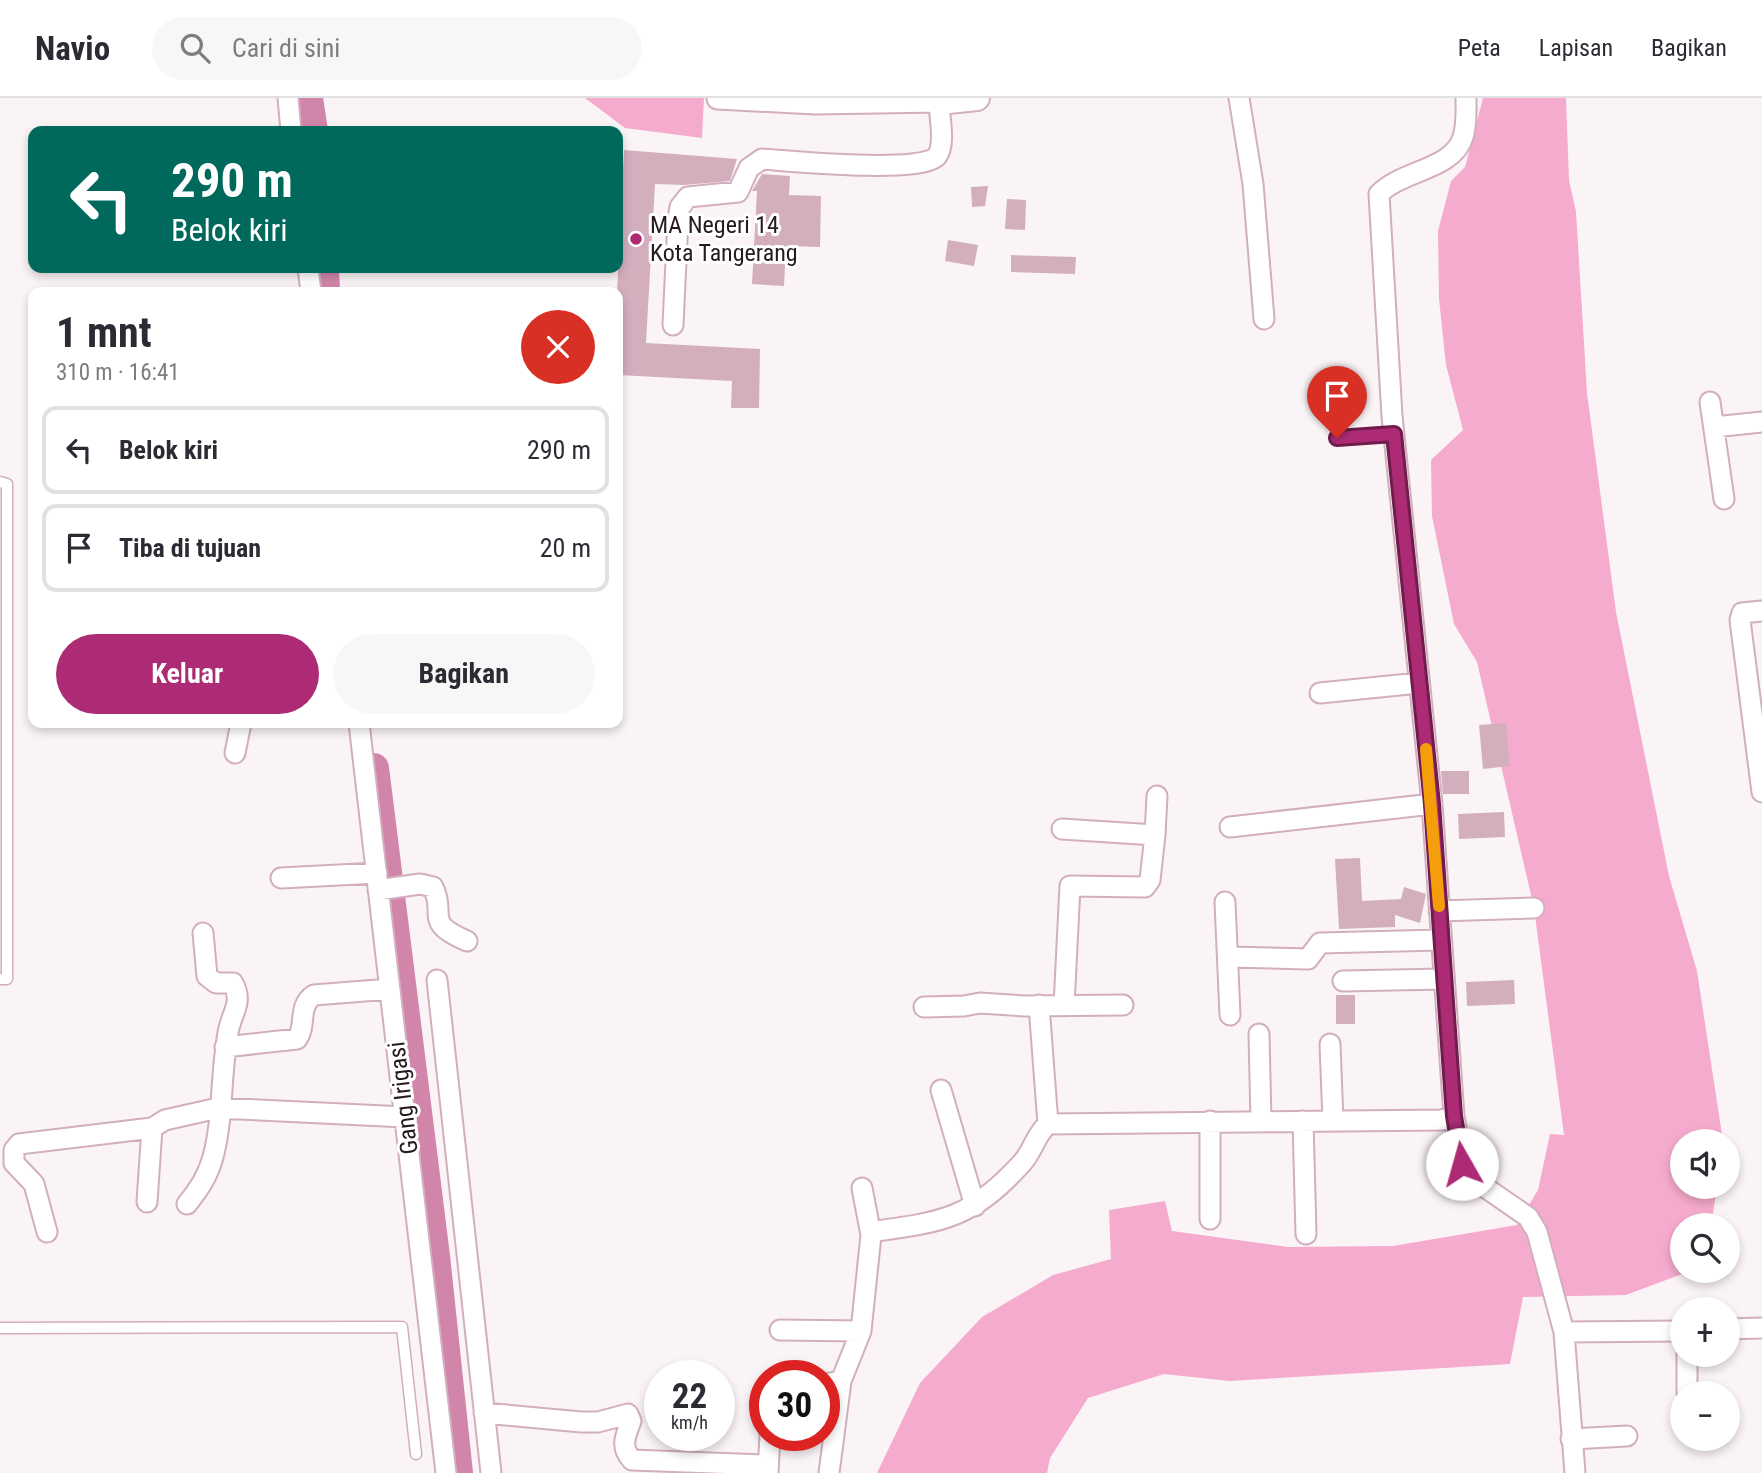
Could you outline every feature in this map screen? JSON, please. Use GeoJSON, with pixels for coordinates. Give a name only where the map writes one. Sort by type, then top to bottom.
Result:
{"type":"FeatureCollection","features":[{"type":"Feature","properties":{"kind":"street"},"geometry":{"type":"LineString","coordinates":[[288,98],[291,126]]}},
{"type":"Feature","properties":{"kind":"street"},"geometry":{"type":"LineString","coordinates":[[717,99],[815,104],[977,98]]}},
{"type":"Feature","properties":{"kind":"street"},"geometry":{"type":"LineString","coordinates":[[1239,98],[1253,184],[1264,319]]}},
{"type":"Feature","properties":{"kind":"street"},"geometry":{"type":"LineString","coordinates":[[1466,98],[1463,138],[1449,159],[1390,182],[1379,194],[1394,434],[1432,804],[1454,1116],[1462,1164],[1473,1178],[1528,1217],[1537,1232],[1549,1287],[1564,1332],[1575,1473]]}},
{"type":"Feature","properties":{"kind":"street"},"geometry":{"type":"LineString","coordinates":[[673,325],[678,219],[684,200],[696,194],[738,192],[749,168],[762,159],[904,166],[929,162],[938,155],[941,144],[938,100]]}},
{"type":"Feature","properties":{"kind":"street"},"geometry":{"type":"LineString","coordinates":[[1710,402],[1724,499]]}},
{"type":"Feature","properties":{"kind":"street"},"geometry":{"type":"LineString","coordinates":[[1714,427],[1762,422]]}},
{"type":"Feature","properties":{"kind":"street"},"geometry":{"type":"LineString","coordinates":[[1762,611],[1742,613],[1740,620],[1762,792]]}},
{"type":"Feature","properties":{"kind":"street"},"geometry":{"type":"LineString","coordinates":[[1320,692],[1419,683]]}},
{"type":"Feature","properties":{"kind":"street"},"geometry":{"type":"LineString","coordinates":[[234,753],[240,728]]}},
{"type":"Feature","properties":{"kind":"street","name":"Gang Irigasi"},"geometry":{"type":"LineString","coordinates":[[360,728],[380,884],[446,1473]]}},
{"type":"Feature","properties":{"kind":"street"},"geometry":{"type":"LineString","coordinates":[[1064,1006],[1070,886],[1146,887],[1150,880],[1157,796]]}},
{"type":"Feature","properties":{"kind":"street"},"geometry":{"type":"LineString","coordinates":[[1230,827],[1432,804]]}},
{"type":"Feature","properties":{"kind":"street"},"geometry":{"type":"LineString","coordinates":[[1062,829],[1155,835]]}},
{"type":"Feature","properties":{"kind":"street"},"geometry":{"type":"LineString","coordinates":[[281,878],[433,887],[436,917],[447,931],[467,941]]}},
{"type":"Feature","properties":{"kind":"street"},"geometry":{"type":"LineString","coordinates":[[1225,902],[1230,1015]]}},
{"type":"Feature","properties":{"kind":"street"},"geometry":{"type":"LineString","coordinates":[[1439,911],[1534,908]]}},
{"type":"Feature","properties":{"kind":"street"},"geometry":{"type":"LineString","coordinates":[[187,1204],[204,1183],[213,1156],[225,1047],[230,1024],[237,1011],[237,992],[233,983],[216,983],[206,976],[203,933]]}},
{"type":"Feature","properties":{"kind":"street"},"geometry":{"type":"LineString","coordinates":[[1228,957],[1308,960],[1320,943],[1440,940]]}},
{"type":"Feature","properties":{"kind":"street"},"geometry":{"type":"LineString","coordinates":[[1343,981],[1443,979]]}},
{"type":"Feature","properties":{"kind":"street"},"geometry":{"type":"LineString","coordinates":[[437,980],[491,1473]]}},
{"type":"Feature","properties":{"kind":"street"},"geometry":{"type":"LineString","coordinates":[[225,1047],[297,1039],[301,1034],[304,1007],[314,995],[390,989]]}},
{"type":"Feature","properties":{"kind":"street"},"geometry":{"type":"LineString","coordinates":[[924,1007],[980,1003],[1123,1005]]}},
{"type":"Feature","properties":{"kind":"street"},"geometry":{"type":"LineString","coordinates":[[1039,1005],[1048,1124]]}},
{"type":"Feature","properties":{"kind":"street"},"geometry":{"type":"LineString","coordinates":[[1259,1034],[1261,1121]]}},
{"type":"Feature","properties":{"kind":"street"},"geometry":{"type":"LineString","coordinates":[[1330,1044],[1333,1121]]}},
{"type":"Feature","properties":{"kind":"street"},"geometry":{"type":"LineString","coordinates":[[941,1090],[975,1206]]}},
{"type":"Feature","properties":{"kind":"street"},"geometry":{"type":"LineString","coordinates":[[47,1232],[34,1184],[13,1163],[14,1150],[19,1144],[152,1128],[165,1120],[218,1108],[405,1117]]}},
{"type":"Feature","properties":{"kind":"street"},"geometry":{"type":"LineString","coordinates":[[871,1235],[876,1231],[939,1223],[975,1206],[1024,1161],[1038,1133],[1048,1124],[1442,1120],[1454,1116]]}},
{"type":"Feature","properties":{"kind":"street"},"geometry":{"type":"LineString","coordinates":[[1210,1121],[1210,1219]]}},
{"type":"Feature","properties":{"kind":"street"},"geometry":{"type":"LineString","coordinates":[[1303,1121],[1306,1234]]}},
{"type":"Feature","properties":{"kind":"street"},"geometry":{"type":"LineString","coordinates":[[147,1202],[152,1128]]}},
{"type":"Feature","properties":{"kind":"street"},"geometry":{"type":"LineString","coordinates":[[840,1370],[861,1331],[871,1235],[862,1188]]}},
{"type":"Feature","properties":{"kind":"street"},"geometry":{"type":"LineString","coordinates":[[1740,1329],[1762,1328]]}},
{"type":"Feature","properties":{"kind":"street"},"geometry":{"type":"LineString","coordinates":[[780,1330],[861,1331]]}},
{"type":"Feature","properties":{"kind":"street"},"geometry":{"type":"LineString","coordinates":[[1564,1332],[1670,1331]]}},
{"type":"Feature","properties":{"kind":"street"},"geometry":{"type":"LineString","coordinates":[[484,1413],[581,1422],[598,1422],[628,1414],[631,1421],[623,1441],[625,1453],[632,1460],[768,1469],[769,1451]]}},
{"type":"Feature","properties":{"kind":"street"},"geometry":{"type":"LineString","coordinates":[[1571,1438],[1628,1436]]}},
{"type":"Feature","properties":{"kind":"street"},"geometry":{"type":"LineString","coordinates":[[829,1473],[830,1451]]}},
{"type":"Feature","properties":{"kind":"lane"},"geometry":{"type":"LineString","coordinates":[[1337,438],[1394,434]]}},
{"type":"Feature","properties":{"kind":"lane"},"geometry":{"type":"LineString","coordinates":[[0,482],[7,484],[3,726],[7,979],[0,979]]}},
{"type":"Feature","properties":{"kind":"lane"},"geometry":{"type":"LineString","coordinates":[[0,1328],[402,1327],[416,1454]]}},
{"type":"Feature","properties":{"kind":"shaded area"},"geometry":{"type":"Polygon","coordinates":[[[585,98],[704,98],[702,138],[622,126],[585,98]]]}},
{"type":"Feature","properties":{"kind":"shaded area"},"geometry":{"type":"Polygon","coordinates":[[[1483,98],[1566,98],[1569,180],[1576,212],[1587,393],[1616,612],[1669,876],[1697,971],[1721,1129],[1670,1129],[1670,1199],[1715,1199],[1713,1213],[1670,1213],[1670,1278],[1626,1295],[1523,1297],[1510,1364],[1229,1381],[1164,1374],[1088,1398],[1050,1458],[1047,1473],[877,1473],[920,1383],[982,1317],[1053,1275],[1111,1259],[1109,1210],[1165,1201],[1172,1231],[1288,1247],[1393,1246],[1517,1225],[1538,1190],[1550,1134],[1564,1135],[1534,908],[1477,662],[1454,624],[1432,516],[1431,460],[1463,430],[1446,365],[1439,299],[1438,231],[1451,181],[1465,167],[1483,98]]]}},
{"type":"Feature","properties":{"kind":"building","name":"MA Negeri 14 Kota Tangerang"},"geometry":{"type":"Polygon","coordinates":[[[624,150],[737,159],[730,181],[684,185],[655,184],[646,343],[760,349],[759,408],[731,408],[732,381],[623,375],[623,287],[617,287],[618,273],[623,273],[624,150]]]}},
{"type":"Feature","properties":{"kind":"building"},"geometry":{"type":"Polygon","coordinates":[[[762,174],[790,176],[789,195],[821,196],[820,247],[786,246],[784,286],[752,284],[757,191],[752,191],[762,174]]]}},
{"type":"Feature","properties":{"kind":"building"},"geometry":{"type":"Polygon","coordinates":[[[988,186],[985,206],[972,207],[971,187],[988,186]]]}},
{"type":"Feature","properties":{"kind":"building"},"geometry":{"type":"Polygon","coordinates":[[[1007,199],[1026,200],[1025,230],[1005,229],[1007,199]]]}},
{"type":"Feature","properties":{"kind":"building"},"geometry":{"type":"Polygon","coordinates":[[[948,240],[978,245],[974,266],[945,261],[948,240]]]}},
{"type":"Feature","properties":{"kind":"building"},"geometry":{"type":"Polygon","coordinates":[[[1011,255],[1076,257],[1075,274],[1011,272],[1011,255]]]}},
{"type":"Feature","properties":{"kind":"building"},"geometry":{"type":"Polygon","coordinates":[[[1506,723],[1510,766],[1483,769],[1479,725],[1506,723]]]}},
{"type":"Feature","properties":{"kind":"building"},"geometry":{"type":"Polygon","coordinates":[[[1441,771],[1469,771],[1469,794],[1443,794],[1441,771]]]}},
{"type":"Feature","properties":{"kind":"building"},"geometry":{"type":"Polygon","coordinates":[[[1504,812],[1505,837],[1459,839],[1458,814],[1504,812]]]}},
{"type":"Feature","properties":{"kind":"building"},"geometry":{"type":"Polygon","coordinates":[[[1360,858],[1362,901],[1401,899],[1404,887],[1426,894],[1420,923],[1395,915],[1395,927],[1339,929],[1335,859],[1360,858]]]}},
{"type":"Feature","properties":{"kind":"building"},"geometry":{"type":"Polygon","coordinates":[[[1514,980],[1515,1004],[1467,1006],[1466,982],[1514,980]]]}},
{"type":"Feature","properties":{"kind":"building"},"geometry":{"type":"Polygon","coordinates":[[[1336,995],[1355,995],[1355,1024],[1336,1024],[1336,995]]]}},
{"type":"Feature","properties":{"kind":"waterway"},"geometry":{"type":"LineString","coordinates":[[308,98],[312,126]]}},
{"type":"Feature","properties":{"kind":"waterway"},"geometry":{"type":"LineString","coordinates":[[324,273],[325,287]]}},
{"type":"Feature","properties":{"kind":"waterway"},"geometry":{"type":"LineString","coordinates":[[374,768],[435,1256],[458,1473]]}},
{"type":"Feature","properties":{"kind":"slow traffic"},"geometry":{"type":"LineString","coordinates":[[1426,749],[1439,906]]}},
{"type":"Feature","properties":{"kind":"place","name":"MA Negeri 14 Kota Tangerang"},"geometry":{"type":"Point","coordinates":[636,239]}},
{"type":"Feature","properties":{"kind":"route"},"geometry":{"type":"LineString","coordinates":[[1337,438],[1394,434],[1432,804],[1454,1116],[1462,1164]]}}]}
